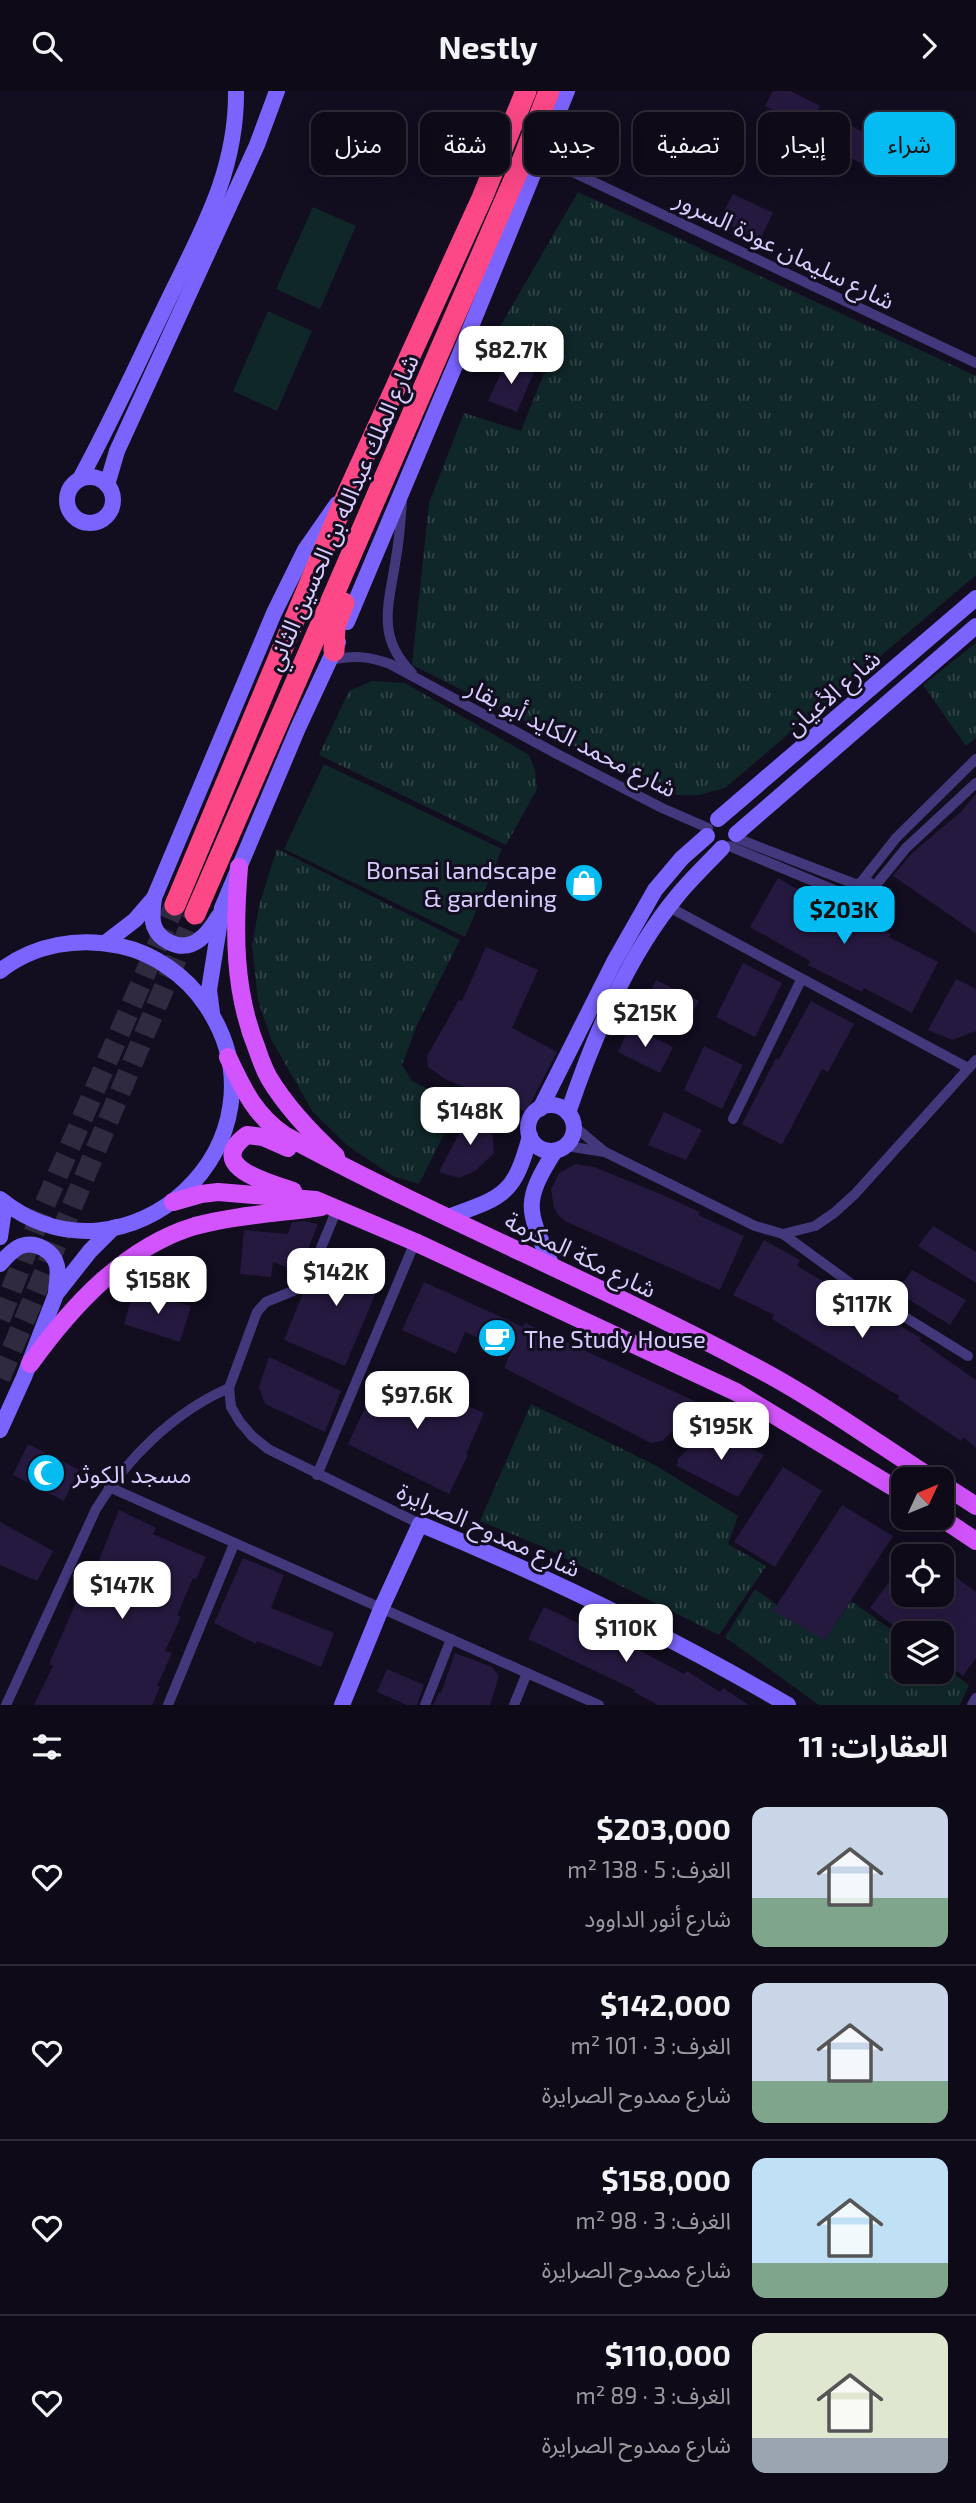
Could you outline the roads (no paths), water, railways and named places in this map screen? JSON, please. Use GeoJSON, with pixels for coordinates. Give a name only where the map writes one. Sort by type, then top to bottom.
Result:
{"type":"FeatureCollection","features":[{"type":"Feature","properties":{"kind":"highway","name":"شارع الملك عبدالله بن الحسين الثاني"},"geometry":{"type":"LineString","coordinates":[[526,91],[482,198],[348,492],[185,909],[379,491],[550,91]]}},
{"type":"Feature","properties":{"kind":"highway"},"geometry":{"type":"LineString","coordinates":[[332,656],[335,626],[374,525],[379,491]]}},
{"type":"Feature","properties":{"kind":"main road"},"geometry":{"type":"LineString","coordinates":[[239,867],[236,944],[239,992],[252,1037],[268,1077],[292,1111],[349,1168]]}},
{"type":"Feature","properties":{"kind":"main road","name":"شارع مكة المكرمة"},"geometry":{"type":"LineString","coordinates":[[229,1057],[245,1094],[270,1126],[398,1193],[754,1366],[914,1467]]}},
{"type":"Feature","properties":{"kind":"main road"},"geometry":{"type":"LineString","coordinates":[[398,1193],[263,1136],[247,1135],[238,1143],[233,1158],[234,1164],[244,1173],[415,1242],[736,1392],[891,1486]]}},
{"type":"Feature","properties":{"kind":"main road"},"geometry":{"type":"LineString","coordinates":[[173,1202],[201,1193],[218,1192],[327,1205]]}},
{"type":"Feature","properties":{"kind":"main road"},"geometry":{"type":"LineString","coordinates":[[30,1364],[56,1327],[102,1282],[133,1258],[174,1233],[218,1220],[327,1205]]}},
{"type":"Feature","properties":{"kind":"main road"},"geometry":{"type":"LineString","coordinates":[[954,1492],[976,1506]]}},
{"type":"Feature","properties":{"kind":"main road"},"geometry":{"type":"LineString","coordinates":[[954,1526],[976,1541]]}},
{"type":"Feature","properties":{"kind":"street"},"geometry":{"type":"LineString","coordinates":[[80,479],[94,477],[107,485],[113,498],[110,512],[99,521],[85,523],[72,515],[66,502],[69,488],[80,479],[105,433],[220,187],[232,149],[236,91]]}},
{"type":"Feature","properties":{"kind":"street"},"geometry":{"type":"LineString","coordinates":[[107,485],[117,451],[257,145],[277,91]]}},
{"type":"Feature","properties":{"kind":"street","name":"شارع الملك عبدالله بن الحسين الثاني"},"geometry":{"type":"LineString","coordinates":[[559,112],[567,91]]}},
{"type":"Feature","properties":{"kind":"street","name":"شارع الملك عبدالله بن الحسين الثاني"},"geometry":{"type":"LineString","coordinates":[[222,908],[332,656],[533,175]]}},
{"type":"Feature","properties":{"kind":"street","name":"شارع سليمان عودة السرور"},"geometry":{"type":"LineString","coordinates":[[580,175],[975,359]]}},
{"type":"Feature","properties":{"kind":"street","name":"شارع محمد الكايد أبو بقار"},"geometry":{"type":"LineString","coordinates":[[403,487],[400,534],[388,597],[387,623],[394,649],[419,679]]}},
{"type":"Feature","properties":{"kind":"street"},"geometry":{"type":"LineString","coordinates":[[105,943],[135,920],[154,898],[286,587],[325,519],[348,492]]}},
{"type":"Feature","properties":{"kind":"street","name":"شارع الأعيان"},"geometry":{"type":"LineString","coordinates":[[540,1109],[614,963],[655,890],[682,858],[711,828],[976,598]]}},
{"type":"Feature","properties":{"kind":"street","name":"شارع الأعيان"},"geometry":{"type":"LineString","coordinates":[[571,1120],[586,1058],[648,938],[669,907],[731,842],[976,626]]}},
{"type":"Feature","properties":{"kind":"street","name":"شارع محمد الكايد أبو بقار"},"geometry":{"type":"LineString","coordinates":[[332,656],[371,657],[419,679],[498,724],[662,808],[711,828]]}},
{"type":"Feature","properties":{"kind":"street"},"geometry":{"type":"LineString","coordinates":[[849,896],[896,838],[976,759]]}},
{"type":"Feature","properties":{"kind":"street"},"geometry":{"type":"LineString","coordinates":[[875,886],[906,848],[976,783]]}},
{"type":"Feature","properties":{"kind":"street"},"geometry":{"type":"LineString","coordinates":[[731,842],[730,822],[711,828],[712,845],[731,842],[858,882],[869,882],[875,886],[879,899],[876,906],[870,910],[856,909],[849,896],[731,842]]}},
{"type":"Feature","properties":{"kind":"street"},"geometry":{"type":"LineString","coordinates":[[154,898],[153,923],[156,931],[172,944],[185,946],[204,937],[222,908]]}},
{"type":"Feature","properties":{"kind":"street"},"geometry":{"type":"LineString","coordinates":[[669,907],[801,980],[972,1064],[855,1194],[834,1213],[815,1226],[783,1234]]}},
{"type":"Feature","properties":{"kind":"street"},"geometry":{"type":"LineString","coordinates":[[212,1013],[209,990],[222,908]]}},
{"type":"Feature","properties":{"kind":"street"},"geometry":{"type":"LineString","coordinates":[[0,971],[21,958],[56,945],[74,942],[105,943],[147,955],[184,979],[212,1013],[229,1057],[232,1084],[222,1138],[210,1162],[194,1184],[152,1215],[113,1228],[90,1251],[56,1294],[30,1364],[0,1430]]}},
{"type":"Feature","properties":{"kind":"street"},"geometry":{"type":"LineString","coordinates":[[733,1119],[801,980]]}},
{"type":"Feature","properties":{"kind":"street"},"geometry":{"type":"LineString","coordinates":[[448,1217],[493,1201],[504,1192],[513,1181],[523,1160],[530,1136],[530,1120],[540,1109],[555,1106],[605,1152],[755,1226],[783,1234],[853,1285],[968,1356]]}},
{"type":"Feature","properties":{"kind":"street"},"geometry":{"type":"LineString","coordinates":[[552,1266],[534,1226],[530,1203],[534,1185],[560,1148],[571,1140],[571,1120]]}},
{"type":"Feature","properties":{"kind":"street"},"geometry":{"type":"LineString","coordinates":[[530,1136],[540,1148],[605,1152]]}},
{"type":"Feature","properties":{"kind":"street"},"geometry":{"type":"LineString","coordinates":[[0,1237],[3,1201],[43,1223],[64,1228],[107,1229],[128,1224]]}},
{"type":"Feature","properties":{"kind":"street"},"geometry":{"type":"LineString","coordinates":[[6,1705],[96,1509],[109,1487],[175,1420],[203,1399],[229,1388],[257,1312],[267,1302],[293,1291],[316,1260],[327,1205]]}},
{"type":"Feature","properties":{"kind":"street"},"geometry":{"type":"LineString","coordinates":[[317,1475],[415,1242]]}},
{"type":"Feature","properties":{"kind":"street"},"geometry":{"type":"LineString","coordinates":[[0,1264],[11,1252],[24,1245],[37,1245],[46,1250],[57,1263],[56,1294]]}},
{"type":"Feature","properties":{"kind":"street","name":"شارع ممدوح الصرايرة"},"geometry":{"type":"LineString","coordinates":[[229,1388],[231,1407],[252,1436],[268,1449],[420,1524],[560,1585],[716,1664],[788,1705]]}},
{"type":"Feature","properties":{"kind":"street"},"geometry":{"type":"LineString","coordinates":[[109,1487],[599,1705]]}},
{"type":"Feature","properties":{"kind":"street"},"geometry":{"type":"LineString","coordinates":[[342,1705],[381,1609],[420,1524]]}},
{"type":"Feature","properties":{"kind":"street"},"geometry":{"type":"LineString","coordinates":[[168,1705],[234,1544]]}},
{"type":"Feature","properties":{"kind":"street"},"geometry":{"type":"LineString","coordinates":[[425,1705],[451,1639]]}},
{"type":"Feature","properties":{"kind":"street"},"geometry":{"type":"LineString","coordinates":[[514,1705],[527,1673]]}},
{"type":"Feature","properties":{"kind":"street"},"geometry":{"type":"LineString","coordinates":[[972,1705],[976,1698]]}},
{"type":"Feature","properties":{"kind":"tunnel"},"geometry":{"type":"LineString","coordinates":[[0,1319],[45,1204],[175,905]]}},
{"type":"Feature","properties":{"kind":"tunnel"},"geometry":{"type":"LineString","coordinates":[[0,1378],[195,914]]}},
{"type":"Feature","properties":{"kind":"place","name":"Bonsai landscape & gardening"},"geometry":{"type":"Point","coordinates":[584,883]}},
{"type":"Feature","properties":{"kind":"place","name":"The Study House"},"geometry":{"type":"Point","coordinates":[497,1338]}},
{"type":"Feature","properties":{"kind":"place","name":"مسجد الكوثر"},"geometry":{"type":"Point","coordinates":[46,1473]}}]}
